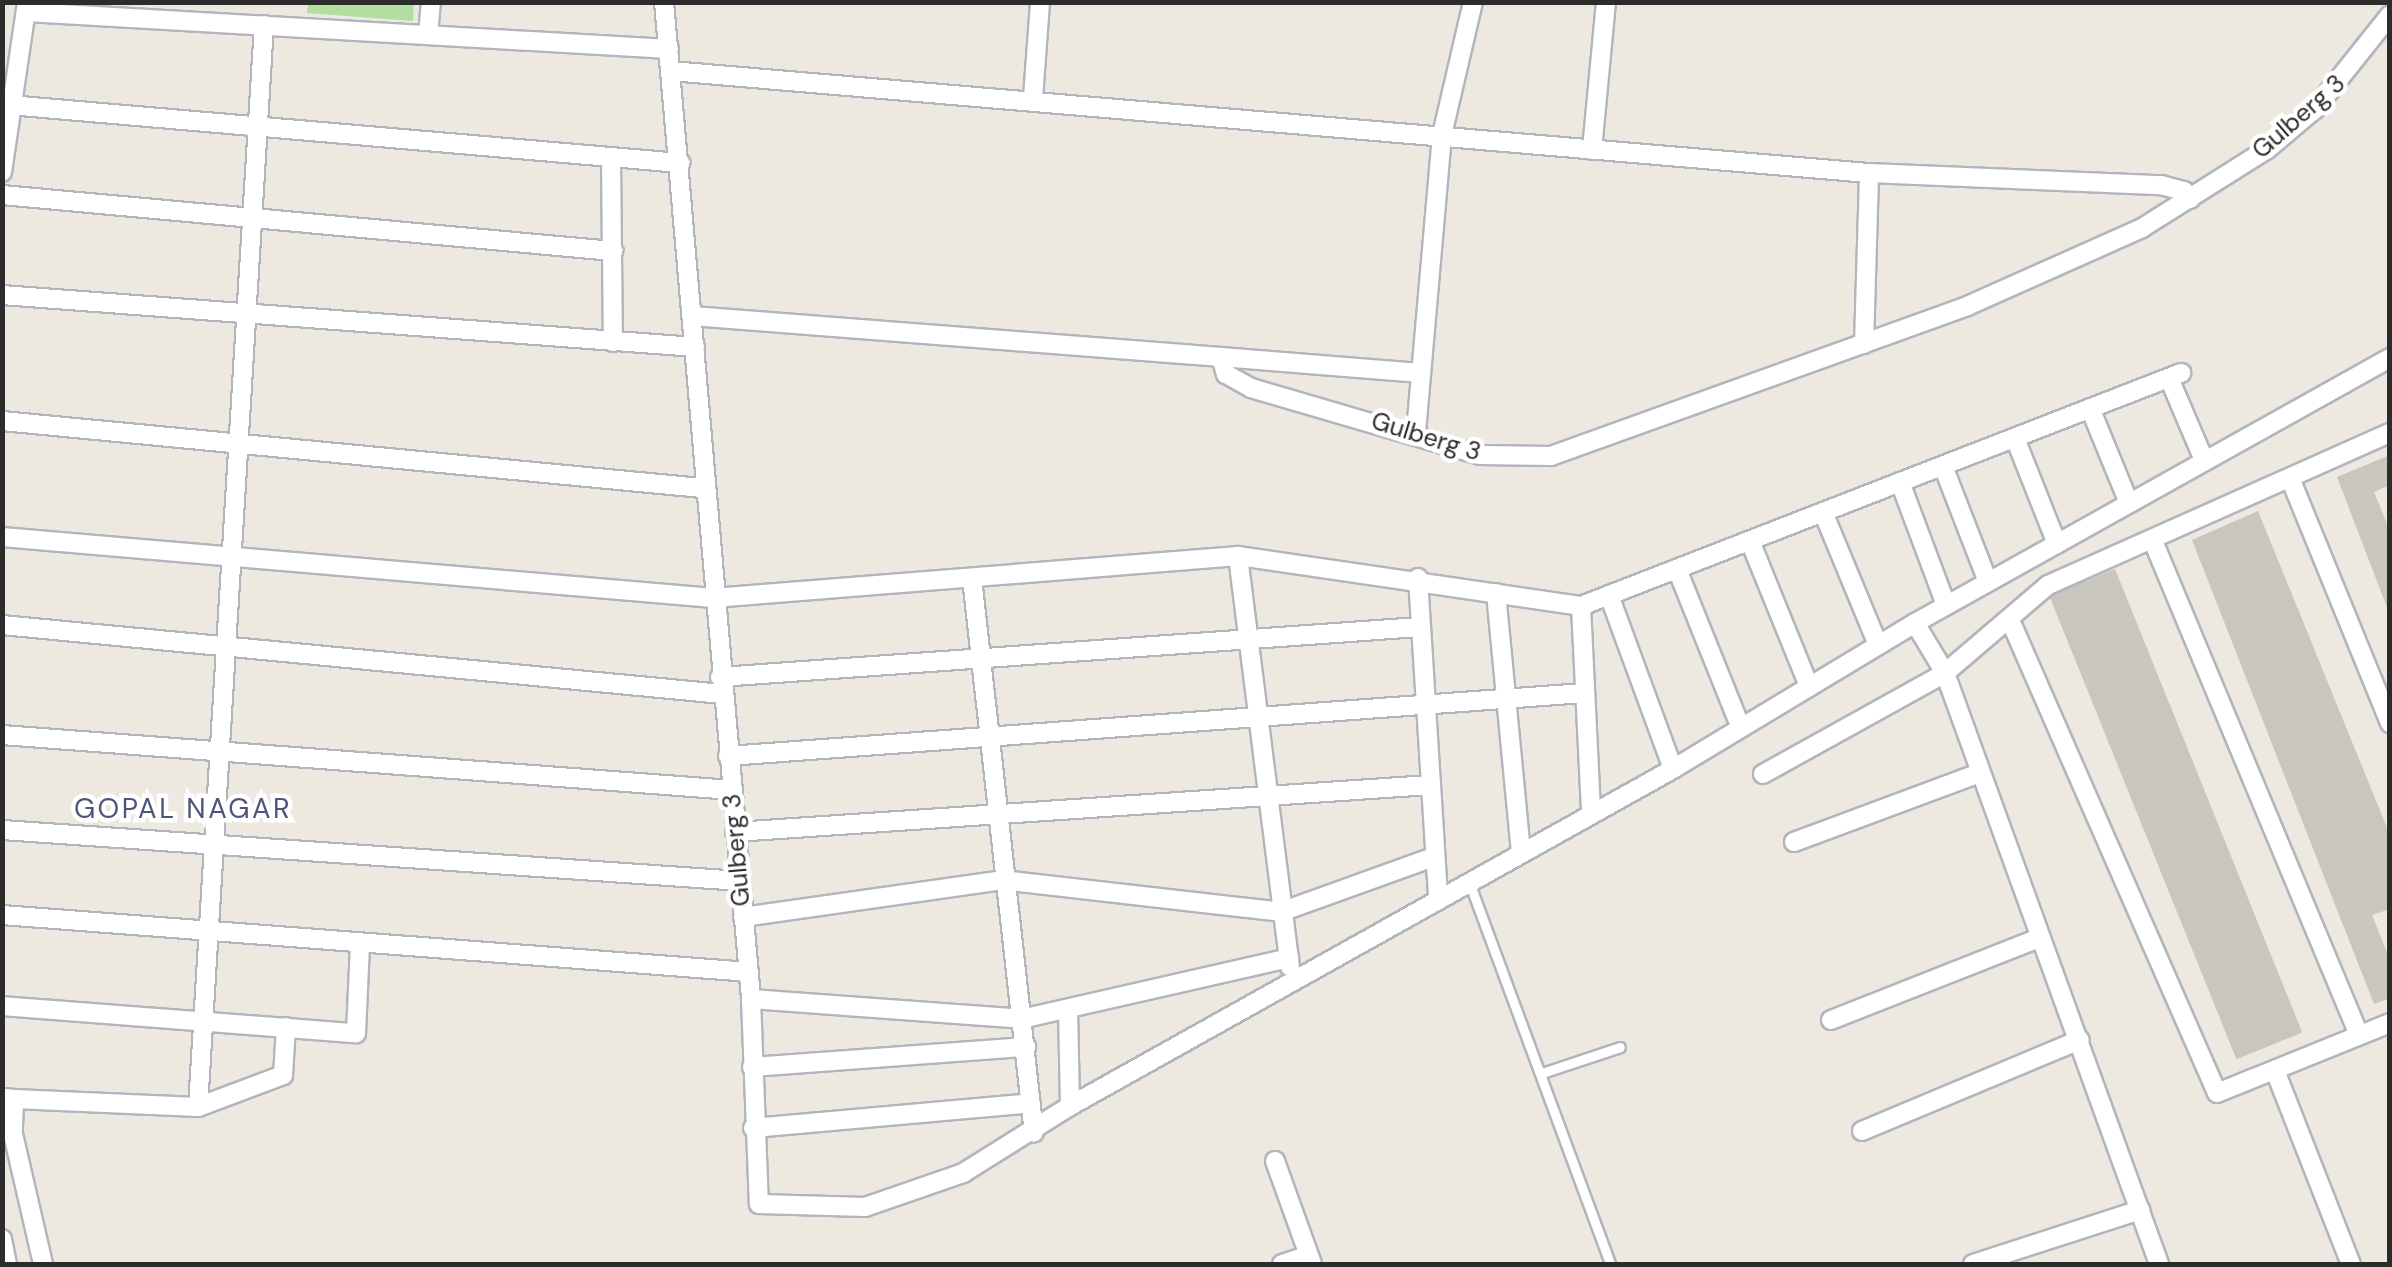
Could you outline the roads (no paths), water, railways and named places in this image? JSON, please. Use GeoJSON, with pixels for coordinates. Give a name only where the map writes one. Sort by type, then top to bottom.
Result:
{"type":"FeatureCollection","features":[{"type":"Feature","properties":{"kind":"street"},"geometry":{"type":"LineString","coordinates":[[428,35],[431,2]]}},
{"type":"Feature","properties":{"kind":"street","name":"Gulberg 3"},"geometry":{"type":"LineString","coordinates":[[664,2],[695,347],[702,488],[749,972],[759,1204],[865,1206],[962,1174],[1034,1133]]}},
{"type":"Feature","properties":{"kind":"street"},"geometry":{"type":"LineString","coordinates":[[1033,98],[1040,2]]}},
{"type":"Feature","properties":{"kind":"street"},"geometry":{"type":"LineString","coordinates":[[1416,432],[1442,135],[1472,2]]}},
{"type":"Feature","properties":{"kind":"street"},"geometry":{"type":"LineString","coordinates":[[1592,150],[1606,2]]}},
{"type":"Feature","properties":{"kind":"street"},"geometry":{"type":"LineString","coordinates":[[2,172],[9,104],[27,7],[669,49]]}},
{"type":"Feature","properties":{"kind":"street","name":"Gulberg 3"},"geometry":{"type":"LineString","coordinates":[[1221,357],[1226,374],[1251,388],[1416,432],[1480,456],[1552,456],[1864,344],[2125,236],[2190,200],[2315,109],[2390,15]]}},
{"type":"Feature","properties":{"kind":"street"},"geometry":{"type":"LineString","coordinates":[[198,1107],[264,25]]}},
{"type":"Feature","properties":{"kind":"street"},"geometry":{"type":"LineString","coordinates":[[670,71],[1033,98],[1869,173],[2161,186],[2184,191],[2190,200]]}},
{"type":"Feature","properties":{"kind":"street"},"geometry":{"type":"LineString","coordinates":[[9,104],[680,163]]}},
{"type":"Feature","properties":{"kind":"street"},"geometry":{"type":"LineString","coordinates":[[611,158],[613,342]]}},
{"type":"Feature","properties":{"kind":"street"},"geometry":{"type":"LineString","coordinates":[[1864,344],[1869,173]]}},
{"type":"Feature","properties":{"kind":"street"},"geometry":{"type":"LineString","coordinates":[[2,195],[613,252]]}},
{"type":"Feature","properties":{"kind":"street"},"geometry":{"type":"LineString","coordinates":[[2,296],[695,347]]}},
{"type":"Feature","properties":{"kind":"street"},"geometry":{"type":"LineString","coordinates":[[692,316],[1420,372]]}},
{"type":"Feature","properties":{"kind":"street"},"geometry":{"type":"LineString","coordinates":[[1034,1133],[1070,1106],[1293,985],[1673,769],[1946,605],[2390,358]]}},
{"type":"Feature","properties":{"kind":"street"},"geometry":{"type":"LineString","coordinates":[[2,538],[713,598],[1238,556],[1418,578],[1581,606],[2175,376],[2204,460]]}},
{"type":"Feature","properties":{"kind":"street"},"geometry":{"type":"LineString","coordinates":[[2090,408],[2129,503]]}},
{"type":"Feature","properties":{"kind":"street"},"geometry":{"type":"LineString","coordinates":[[2,421],[702,488]]}},
{"type":"Feature","properties":{"kind":"street"},"geometry":{"type":"LineString","coordinates":[[1764,774],[1945,673],[2048,584],[2153,541],[2390,433]]}},
{"type":"Feature","properties":{"kind":"street"},"geometry":{"type":"LineString","coordinates":[[2015,438],[2057,544]]}},
{"type":"Feature","properties":{"kind":"street"},"geometry":{"type":"LineString","coordinates":[[1942,466],[1988,582]]}},
{"type":"Feature","properties":{"kind":"street"},"geometry":{"type":"LineString","coordinates":[[2290,478],[2390,723]]}},
{"type":"Feature","properties":{"kind":"street"},"geometry":{"type":"LineString","coordinates":[[1900,482],[1946,605]]}},
{"type":"Feature","properties":{"kind":"street"},"geometry":{"type":"LineString","coordinates":[[1824,512],[1878,645]]}},
{"type":"Feature","properties":{"kind":"street"},"geometry":{"type":"LineString","coordinates":[[1750,541],[1809,686]]}},
{"type":"Feature","properties":{"kind":"street"},"geometry":{"type":"LineString","coordinates":[[2153,541],[2359,1035]]}},
{"type":"Feature","properties":{"kind":"street"},"geometry":{"type":"LineString","coordinates":[[1238,556],[1255,717],[1293,985]]}},
{"type":"Feature","properties":{"kind":"street"},"geometry":{"type":"LineString","coordinates":[[1677,569],[1741,728]]}},
{"type":"Feature","properties":{"kind":"street"},"geometry":{"type":"LineString","coordinates":[[972,578],[1002,880],[1034,1133]]}},
{"type":"Feature","properties":{"kind":"street"},"geometry":{"type":"LineString","coordinates":[[1418,578],[1427,704],[1431,858],[1438,900]]}},
{"type":"Feature","properties":{"kind":"street"},"geometry":{"type":"LineString","coordinates":[[1496,594],[1521,853]]}},
{"type":"Feature","properties":{"kind":"street"},"geometry":{"type":"LineString","coordinates":[[1609,596],[1673,769]]}},
{"type":"Feature","properties":{"kind":"street"},"geometry":{"type":"LineString","coordinates":[[1581,606],[1591,814]]}},
{"type":"Feature","properties":{"kind":"street"},"geometry":{"type":"LineString","coordinates":[[2010,620],[2217,1093],[2276,1073],[2390,1023]]}},
{"type":"Feature","properties":{"kind":"street"},"geometry":{"type":"LineString","coordinates":[[1915,623],[1945,673],[2159,1264]]}},
{"type":"Feature","properties":{"kind":"street"},"geometry":{"type":"LineString","coordinates":[[2,625],[721,685],[980,658],[1419,627]]}},
{"type":"Feature","properties":{"kind":"street"},"geometry":{"type":"LineString","coordinates":[[728,756],[1584,692]]}},
{"type":"Feature","properties":{"kind":"street"},"geometry":{"type":"LineString","coordinates":[[2,735],[732,790]]}},
{"type":"Feature","properties":{"kind":"street"},"geometry":{"type":"LineString","coordinates":[[1794,842],[1980,773]]}},
{"type":"Feature","properties":{"kind":"street"},"geometry":{"type":"LineString","coordinates":[[736,832],[1429,785]]}},
{"type":"Feature","properties":{"kind":"street"},"geometry":{"type":"LineString","coordinates":[[2,830],[740,880]]}},
{"type":"Feature","properties":{"kind":"street"},"geometry":{"type":"LineString","coordinates":[[743,917],[1002,880],[1280,912],[1431,858]]}},
{"type":"Feature","properties":{"kind":"street"},"geometry":{"type":"LineString","coordinates":[[2,916],[749,972]]}},
{"type":"Feature","properties":{"kind":"street"},"geometry":{"type":"LineString","coordinates":[[1831,1020],[2039,938]]}},
{"type":"Feature","properties":{"kind":"street"},"geometry":{"type":"LineString","coordinates":[[2,1006],[356,1033],[360,944]]}},
{"type":"Feature","properties":{"kind":"street"},"geometry":{"type":"LineString","coordinates":[[751,999],[1021,1020],[1289,958]]}},
{"type":"Feature","properties":{"kind":"street"},"geometry":{"type":"LineString","coordinates":[[1068,1009],[1070,1106]]}},
{"type":"Feature","properties":{"kind":"street"},"geometry":{"type":"LineString","coordinates":[[43,1264],[8,1099],[198,1107],[283,1075],[286,1028]]}},
{"type":"Feature","properties":{"kind":"street"},"geometry":{"type":"LineString","coordinates":[[1862,1130],[2080,1040]]}},
{"type":"Feature","properties":{"kind":"street"},"geometry":{"type":"LineString","coordinates":[[752,1067],[1026,1047]]}},
{"type":"Feature","properties":{"kind":"street"},"geometry":{"type":"LineString","coordinates":[[2276,1073],[2352,1264]]}},
{"type":"Feature","properties":{"kind":"street"},"geometry":{"type":"LineString","coordinates":[[753,1128],[1031,1103]]}},
{"type":"Feature","properties":{"kind":"street"},"geometry":{"type":"LineString","coordinates":[[1276,1161],[1310,1260],[1282,1264]]}},
{"type":"Feature","properties":{"kind":"street"},"geometry":{"type":"LineString","coordinates":[[1973,1264],[2140,1210]]}},
{"type":"Feature","properties":{"kind":"street"},"geometry":{"type":"LineString","coordinates":[[2,1239],[7,1264]]}},
{"type":"Feature","properties":{"kind":"lane"},"geometry":{"type":"LineString","coordinates":[[1469,882],[1610,1264]]}},
{"type":"Feature","properties":{"kind":"lane"},"geometry":{"type":"LineString","coordinates":[[1542,1073],[1620,1048]]}},
{"type":"Feature","properties":{"kind":"district","name":"GOPAL NAGAR"},"geometry":{"type":"Point","coordinates":[183,809]}}]}
